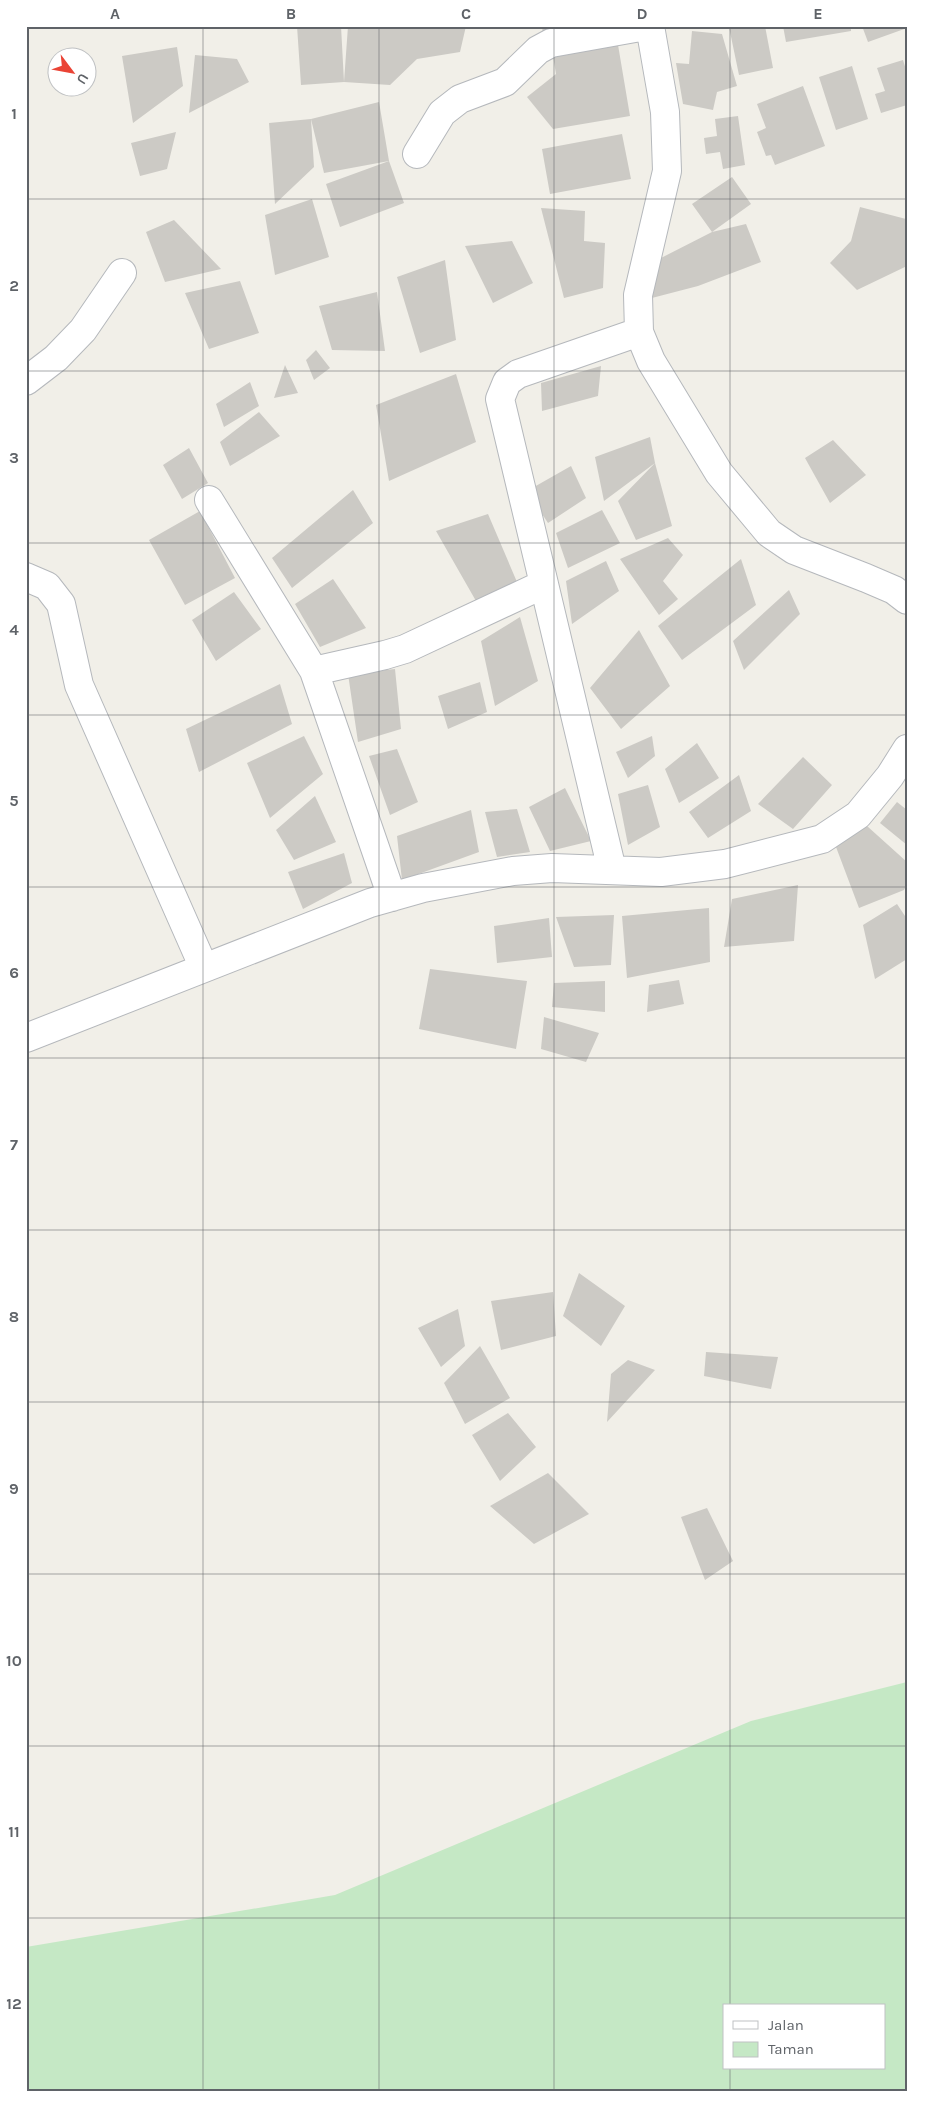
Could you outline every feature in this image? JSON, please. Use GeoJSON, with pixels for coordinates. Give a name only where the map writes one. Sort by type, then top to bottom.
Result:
{"type":"FeatureCollection","features":[{"type":"Feature","properties":{"kind":"street"},"geometry":{"type":"LineString","coordinates":[[417,154],[446,110],[460,99],[505,82],[538,50],[551,43],[646,26]]}},
{"type":"Feature","properties":{"kind":"street"},"geometry":{"type":"LineString","coordinates":[[650,26],[665,112],[667,171],[638,295],[638,332],[651,361],[718,473],[769,533],[794,550],[894,590],[907,600]]}},
{"type":"Feature","properties":{"kind":"street"},"geometry":{"type":"LineString","coordinates":[[26,381],[56,358],[83,330],[122,273]]}},
{"type":"Feature","properties":{"kind":"street"},"geometry":{"type":"LineString","coordinates":[[612,870],[500,399],[502,390],[507,382],[518,374],[638,332]]}},
{"type":"Feature","properties":{"kind":"street"},"geometry":{"type":"LineString","coordinates":[[210,500],[314,670],[392,897]]}},
{"type":"Feature","properties":{"kind":"street"},"geometry":{"type":"LineString","coordinates":[[26,577],[46,586],[61,604],[79,684],[204,968]]}},
{"type":"Feature","properties":{"kind":"street"},"geometry":{"type":"LineString","coordinates":[[314,670],[385,655],[405,648],[544,584]]}},
{"type":"Feature","properties":{"kind":"street"},"geometry":{"type":"LineString","coordinates":[[26,1038],[370,903],[424,888],[513,871],[552,868],[661,872],[725,864],[822,839],[858,814],[890,776],[907,749]]}},
{"type":"Feature","properties":{"kind":"green space"},"geometry":{"type":"Polygon","coordinates":[[[907,1682],[907,2091],[26,2091],[26,1947],[335,1895],[751,1721],[907,1682]]]}},
{"type":"Feature","properties":{"kind":"building"},"geometry":{"type":"Polygon","coordinates":[[[297,26],[341,26],[344,82],[301,85],[297,26]]]}},
{"type":"Feature","properties":{"kind":"building"},"geometry":{"type":"Polygon","coordinates":[[[348,26],[466,26],[460,52],[417,59],[390,85],[344,82],[348,26]]]}},
{"type":"Feature","properties":{"kind":"building"},"geometry":{"type":"Polygon","coordinates":[[[542,26],[557,26],[543,35],[542,26]]]}},
{"type":"Feature","properties":{"kind":"building"},"geometry":{"type":"Polygon","coordinates":[[[765,26],[773,68],[739,75],[729,27],[765,26]]]}},
{"type":"Feature","properties":{"kind":"building"},"geometry":{"type":"Polygon","coordinates":[[[783,26],[851,26],[851,31],[786,42],[783,26]]]}},
{"type":"Feature","properties":{"kind":"building"},"geometry":{"type":"Polygon","coordinates":[[[862,26],[907,26],[907,28],[868,42],[862,26]]]}},
{"type":"Feature","properties":{"kind":"building"},"geometry":{"type":"Polygon","coordinates":[[[692,31],[722,34],[737,86],[717,92],[713,110],[683,104],[676,63],[689,64],[692,31]]]}},
{"type":"Feature","properties":{"kind":"building"},"geometry":{"type":"Polygon","coordinates":[[[616,33],[630,116],[553,129],[527,97],[556,74],[551,44],[616,33]]]}},
{"type":"Feature","properties":{"kind":"building"},"geometry":{"type":"Polygon","coordinates":[[[177,47],[183,86],[133,123],[122,56],[177,47]]]}},
{"type":"Feature","properties":{"kind":"building"},"geometry":{"type":"Polygon","coordinates":[[[195,55],[237,59],[249,82],[189,113],[195,55]]]}},
{"type":"Feature","properties":{"kind":"building"},"geometry":{"type":"Polygon","coordinates":[[[903,60],[907,73],[907,105],[881,113],[875,94],[885,91],[877,68],[903,60]]]}},
{"type":"Feature","properties":{"kind":"building"},"geometry":{"type":"Polygon","coordinates":[[[852,66],[868,119],[836,130],[819,77],[852,66]]]}},
{"type":"Feature","properties":{"kind":"building"},"geometry":{"type":"Polygon","coordinates":[[[803,86],[825,146],[775,165],[771,155],[766,156],[757,132],[766,128],[757,104],[803,86]]]}},
{"type":"Feature","properties":{"kind":"building"},"geometry":{"type":"Polygon","coordinates":[[[379,102],[389,161],[324,173],[311,119],[379,102]]]}},
{"type":"Feature","properties":{"kind":"building"},"geometry":{"type":"Polygon","coordinates":[[[738,116],[745,165],[723,169],[720,152],[706,154],[704,138],[717,136],[715,119],[738,116]]]}},
{"type":"Feature","properties":{"kind":"building"},"geometry":{"type":"Polygon","coordinates":[[[311,119],[314,167],[275,204],[269,123],[311,119]]]}},
{"type":"Feature","properties":{"kind":"building"},"geometry":{"type":"Polygon","coordinates":[[[176,132],[167,169],[140,176],[131,143],[176,132]]]}},
{"type":"Feature","properties":{"kind":"building"},"geometry":{"type":"Polygon","coordinates":[[[622,134],[631,179],[550,194],[542,149],[622,134]]]}},
{"type":"Feature","properties":{"kind":"building"},"geometry":{"type":"Polygon","coordinates":[[[389,161],[404,203],[340,227],[326,184],[389,161]]]}},
{"type":"Feature","properties":{"kind":"building"},"geometry":{"type":"Polygon","coordinates":[[[732,177],[751,204],[712,232],[692,204],[732,177]]]}},
{"type":"Feature","properties":{"kind":"building"},"geometry":{"type":"Polygon","coordinates":[[[312,199],[329,257],[275,275],[265,215],[312,199]]]}},
{"type":"Feature","properties":{"kind":"building"},"geometry":{"type":"Polygon","coordinates":[[[860,207],[906,219],[907,266],[857,290],[830,263],[851,241],[860,207]]]}},
{"type":"Feature","properties":{"kind":"building"},"geometry":{"type":"Polygon","coordinates":[[[541,208],[585,211],[584,241],[605,243],[603,288],[564,298],[541,208]]]}},
{"type":"Feature","properties":{"kind":"building"},"geometry":{"type":"Polygon","coordinates":[[[174,220],[221,269],[165,282],[146,232],[174,220]]]}},
{"type":"Feature","properties":{"kind":"building"},"geometry":{"type":"Polygon","coordinates":[[[746,224],[761,262],[698,286],[648,299],[661,258],[712,232],[746,224]]]}},
{"type":"Feature","properties":{"kind":"building"},"geometry":{"type":"Polygon","coordinates":[[[512,241],[533,283],[493,303],[465,246],[512,241]]]}},
{"type":"Feature","properties":{"kind":"building"},"geometry":{"type":"Polygon","coordinates":[[[445,260],[456,340],[420,353],[397,277],[445,260]]]}},
{"type":"Feature","properties":{"kind":"building"},"geometry":{"type":"Polygon","coordinates":[[[240,281],[259,333],[209,349],[185,293],[240,281]]]}},
{"type":"Feature","properties":{"kind":"building"},"geometry":{"type":"Polygon","coordinates":[[[377,292],[385,351],[332,350],[319,306],[377,292]]]}},
{"type":"Feature","properties":{"kind":"building"},"geometry":{"type":"Polygon","coordinates":[[[316,350],[330,368],[314,380],[306,360],[316,350]]]}},
{"type":"Feature","properties":{"kind":"building"},"geometry":{"type":"Polygon","coordinates":[[[285,365],[298,393],[274,398],[285,365]]]}},
{"type":"Feature","properties":{"kind":"building"},"geometry":{"type":"Polygon","coordinates":[[[601,366],[598,396],[542,411],[541,383],[601,366]]]}},
{"type":"Feature","properties":{"kind":"building"},"geometry":{"type":"Polygon","coordinates":[[[456,374],[476,442],[389,481],[376,405],[456,374]]]}},
{"type":"Feature","properties":{"kind":"building"},"geometry":{"type":"Polygon","coordinates":[[[250,382],[259,406],[224,427],[216,404],[250,382]]]}},
{"type":"Feature","properties":{"kind":"building"},"geometry":{"type":"Polygon","coordinates":[[[259,412],[280,436],[230,466],[220,442],[259,412]]]}},
{"type":"Feature","properties":{"kind":"building"},"geometry":{"type":"Polygon","coordinates":[[[650,437],[655,463],[604,501],[595,457],[650,437]]]}},
{"type":"Feature","properties":{"kind":"building"},"geometry":{"type":"Polygon","coordinates":[[[833,440],[866,475],[830,503],[805,458],[833,440]]]}},
{"type":"Feature","properties":{"kind":"building"},"geometry":{"type":"Polygon","coordinates":[[[189,448],[208,483],[182,499],[163,465],[189,448]]]}},
{"type":"Feature","properties":{"kind":"building"},"geometry":{"type":"Polygon","coordinates":[[[655,463],[672,526],[636,540],[618,501],[655,463]]]}},
{"type":"Feature","properties":{"kind":"building"},"geometry":{"type":"Polygon","coordinates":[[[571,466],[586,498],[548,523],[527,491],[571,466]]]}},
{"type":"Feature","properties":{"kind":"building"},"geometry":{"type":"Polygon","coordinates":[[[353,490],[373,523],[292,588],[272,558],[353,490]]]}},
{"type":"Feature","properties":{"kind":"building"},"geometry":{"type":"Polygon","coordinates":[[[602,510],[620,543],[568,568],[556,533],[602,510]]]}},
{"type":"Feature","properties":{"kind":"building"},"geometry":{"type":"Polygon","coordinates":[[[200,511],[235,578],[185,605],[149,540],[200,511]]]}},
{"type":"Feature","properties":{"kind":"building"},"geometry":{"type":"Polygon","coordinates":[[[488,514],[517,582],[476,601],[436,531],[488,514]]]}},
{"type":"Feature","properties":{"kind":"building"},"geometry":{"type":"Polygon","coordinates":[[[668,538],[683,555],[663,581],[678,599],[659,615],[620,559],[668,538]]]}},
{"type":"Feature","properties":{"kind":"building"},"geometry":{"type":"Polygon","coordinates":[[[741,559],[756,605],[682,660],[658,626],[741,559]]]}},
{"type":"Feature","properties":{"kind":"building"},"geometry":{"type":"Polygon","coordinates":[[[606,561],[619,591],[572,624],[566,581],[606,561]]]}},
{"type":"Feature","properties":{"kind":"building"},"geometry":{"type":"Polygon","coordinates":[[[333,579],[366,628],[320,647],[295,604],[333,579]]]}},
{"type":"Feature","properties":{"kind":"building"},"geometry":{"type":"Polygon","coordinates":[[[789,590],[800,614],[744,670],[733,641],[789,590]]]}},
{"type":"Feature","properties":{"kind":"building"},"geometry":{"type":"Polygon","coordinates":[[[234,592],[261,629],[216,661],[192,620],[234,592]]]}},
{"type":"Feature","properties":{"kind":"building"},"geometry":{"type":"Polygon","coordinates":[[[520,617],[538,681],[495,706],[481,641],[520,617]]]}},
{"type":"Feature","properties":{"kind":"building"},"geometry":{"type":"Polygon","coordinates":[[[639,630],[670,686],[621,729],[590,688],[639,630]]]}},
{"type":"Feature","properties":{"kind":"building"},"geometry":{"type":"Polygon","coordinates":[[[395,669],[401,729],[358,742],[348,674],[395,669]]]}},
{"type":"Feature","properties":{"kind":"building"},"geometry":{"type":"Polygon","coordinates":[[[480,682],[487,712],[448,729],[438,696],[480,682]]]}},
{"type":"Feature","properties":{"kind":"building"},"geometry":{"type":"Polygon","coordinates":[[[280,684],[292,724],[199,772],[186,729],[280,684]]]}},
{"type":"Feature","properties":{"kind":"building"},"geometry":{"type":"Polygon","coordinates":[[[304,736],[323,774],[270,818],[247,763],[304,736]]]}},
{"type":"Feature","properties":{"kind":"building"},"geometry":{"type":"Polygon","coordinates":[[[652,736],[655,756],[628,778],[616,752],[652,736]]]}},
{"type":"Feature","properties":{"kind":"building"},"geometry":{"type":"Polygon","coordinates":[[[697,743],[719,778],[679,803],[665,769],[697,743]]]}},
{"type":"Feature","properties":{"kind":"building"},"geometry":{"type":"Polygon","coordinates":[[[397,749],[418,802],[390,815],[369,756],[397,749]]]}},
{"type":"Feature","properties":{"kind":"building"},"geometry":{"type":"Polygon","coordinates":[[[803,757],[832,785],[793,829],[758,804],[803,757]]]}},
{"type":"Feature","properties":{"kind":"building"},"geometry":{"type":"Polygon","coordinates":[[[739,775],[751,811],[708,838],[689,812],[739,775]]]}},
{"type":"Feature","properties":{"kind":"building"},"geometry":{"type":"Polygon","coordinates":[[[648,785],[660,827],[628,845],[618,794],[648,785]]]}},
{"type":"Feature","properties":{"kind":"building"},"geometry":{"type":"Polygon","coordinates":[[[565,788],[591,841],[550,851],[529,807],[565,788]]]}},
{"type":"Feature","properties":{"kind":"building"},"geometry":{"type":"Polygon","coordinates":[[[315,796],[336,842],[294,860],[276,830],[315,796]]]}},
{"type":"Feature","properties":{"kind":"building"},"geometry":{"type":"Polygon","coordinates":[[[897,802],[907,810],[907,845],[880,823],[897,802]]]}},
{"type":"Feature","properties":{"kind":"building"},"geometry":{"type":"Polygon","coordinates":[[[517,809],[530,852],[497,857],[485,812],[517,809]]]}},
{"type":"Feature","properties":{"kind":"building"},"geometry":{"type":"Polygon","coordinates":[[[471,810],[479,852],[402,880],[397,836],[471,810]]]}},
{"type":"Feature","properties":{"kind":"building"},"geometry":{"type":"Polygon","coordinates":[[[867,826],[907,862],[907,885],[904,890],[859,908],[833,839],[867,826]]]}},
{"type":"Feature","properties":{"kind":"building"},"geometry":{"type":"Polygon","coordinates":[[[344,853],[352,883],[303,909],[288,872],[344,853]]]}},
{"type":"Feature","properties":{"kind":"building"},"geometry":{"type":"Polygon","coordinates":[[[798,885],[794,941],[724,947],[732,899],[798,885]]]}},
{"type":"Feature","properties":{"kind":"building"},"geometry":{"type":"Polygon","coordinates":[[[897,904],[907,919],[907,959],[875,979],[863,925],[897,904]]]}},
{"type":"Feature","properties":{"kind":"building"},"geometry":{"type":"Polygon","coordinates":[[[709,908],[710,962],[627,978],[622,916],[709,908]]]}},
{"type":"Feature","properties":{"kind":"building"},"geometry":{"type":"Polygon","coordinates":[[[614,915],[611,965],[574,967],[556,917],[614,915]]]}},
{"type":"Feature","properties":{"kind":"building"},"geometry":{"type":"Polygon","coordinates":[[[549,918],[552,957],[497,963],[494,926],[549,918]]]}},
{"type":"Feature","properties":{"kind":"building"},"geometry":{"type":"Polygon","coordinates":[[[430,969],[527,981],[516,1049],[419,1029],[430,969]]]}},
{"type":"Feature","properties":{"kind":"building"},"geometry":{"type":"Polygon","coordinates":[[[679,980],[684,1004],[647,1012],[649,985],[679,980]]]}},
{"type":"Feature","properties":{"kind":"building"},"geometry":{"type":"Polygon","coordinates":[[[605,981],[605,1012],[552,1007],[554,983],[605,981]]]}},
{"type":"Feature","properties":{"kind":"building"},"geometry":{"type":"Polygon","coordinates":[[[544,1017],[599,1033],[586,1062],[541,1049],[544,1017]]]}},
{"type":"Feature","properties":{"kind":"building"},"geometry":{"type":"Polygon","coordinates":[[[579,1273],[625,1306],[601,1346],[563,1316],[579,1273]]]}},
{"type":"Feature","properties":{"kind":"building"},"geometry":{"type":"Polygon","coordinates":[[[553,1292],[556,1336],[501,1350],[491,1301],[553,1292]]]}},
{"type":"Feature","properties":{"kind":"building"},"geometry":{"type":"Polygon","coordinates":[[[458,1309],[465,1346],[441,1367],[418,1328],[458,1309]]]}},
{"type":"Feature","properties":{"kind":"building"},"geometry":{"type":"Polygon","coordinates":[[[480,1346],[510,1398],[465,1424],[444,1383],[480,1346]]]}},
{"type":"Feature","properties":{"kind":"building"},"geometry":{"type":"Polygon","coordinates":[[[706,1352],[778,1357],[771,1389],[704,1376],[706,1352]]]}},
{"type":"Feature","properties":{"kind":"building"},"geometry":{"type":"Polygon","coordinates":[[[628,1360],[655,1370],[607,1422],[611,1374],[628,1360]]]}},
{"type":"Feature","properties":{"kind":"building"},"geometry":{"type":"Polygon","coordinates":[[[508,1413],[536,1447],[500,1481],[472,1435],[508,1413]]]}},
{"type":"Feature","properties":{"kind":"building"},"geometry":{"type":"Polygon","coordinates":[[[548,1473],[589,1514],[534,1544],[490,1506],[548,1473]]]}},
{"type":"Feature","properties":{"kind":"building"},"geometry":{"type":"Polygon","coordinates":[[[707,1508],[733,1561],[705,1580],[681,1517],[707,1508]]]}}]}
